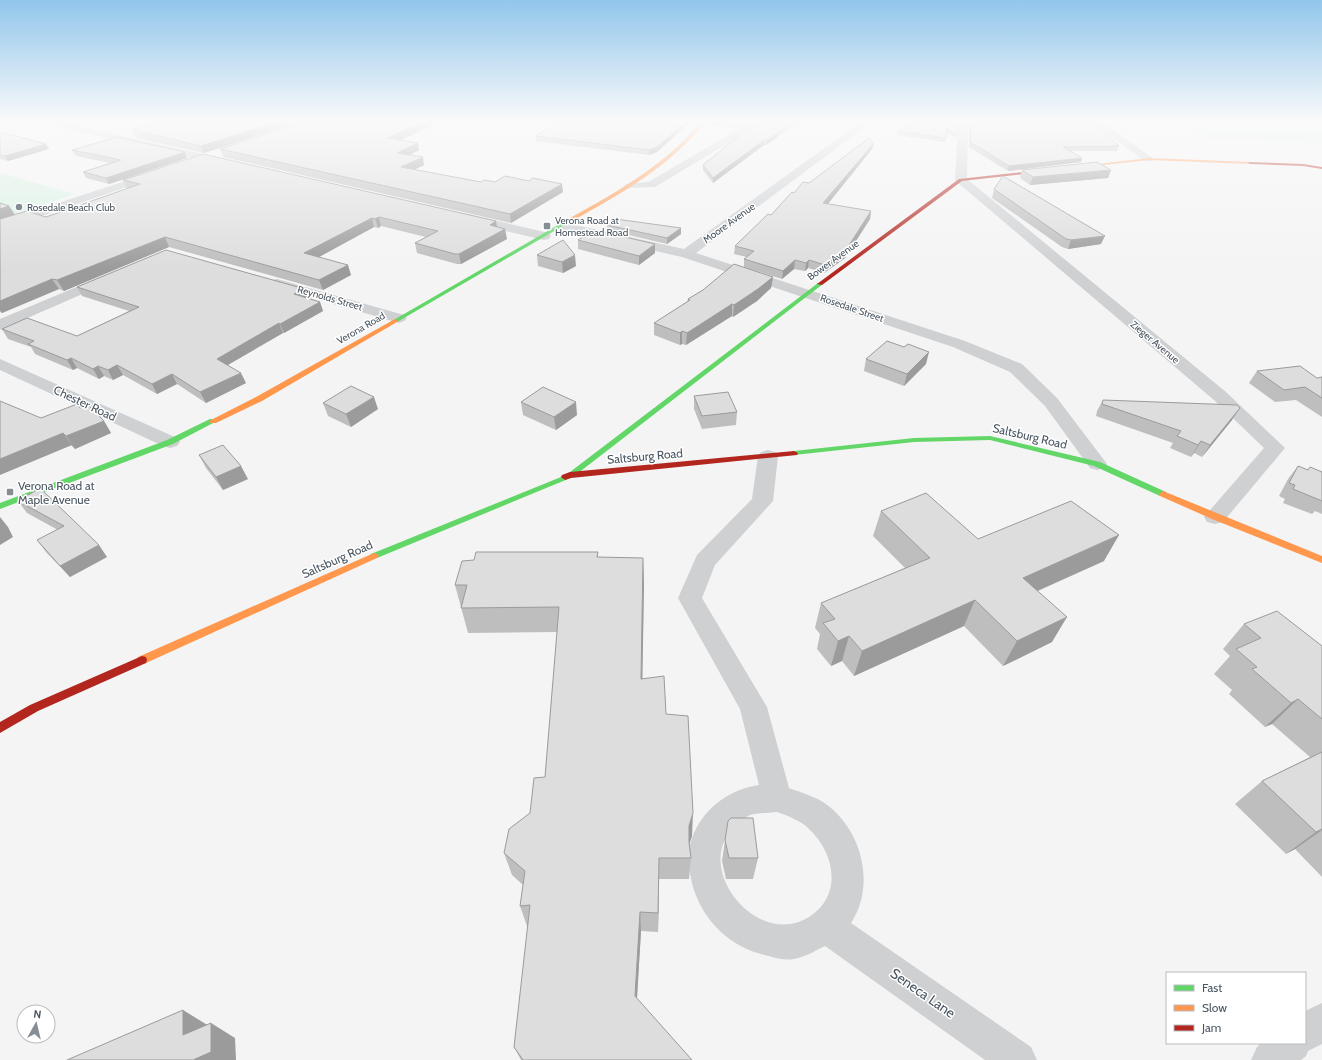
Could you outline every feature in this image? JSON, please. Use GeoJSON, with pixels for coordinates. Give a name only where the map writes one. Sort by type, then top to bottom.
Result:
{"type":"FeatureCollection","features":[{"type":"Feature","properties":{"kind":"street","name":"Verona Road"},"geometry":{"type":"LineString","coordinates":[[0,506],[170,442],[259,399],[562,226],[630,186],[653,170]]}},
{"type":"Feature","properties":{"kind":"street"},"geometry":{"type":"LineString","coordinates":[[630,186],[651,185],[676,170]]}},
{"type":"Feature","properties":{"kind":"street","name":"Moore Avenue"},"geometry":{"type":"LineString","coordinates":[[686,254],[800,170]]}},
{"type":"Feature","properties":{"kind":"street"},"geometry":{"type":"LineString","coordinates":[[961,170],[961,180],[1046,170]]}},
{"type":"Feature","properties":{"kind":"street"},"geometry":{"type":"LineString","coordinates":[[0,226],[162,172]]}},
{"type":"Feature","properties":{"kind":"street","name":"Bower Avenue"},"geometry":{"type":"LineString","coordinates":[[570,475],[808,293],[961,180]]}},
{"type":"Feature","properties":{"kind":"street","name":"Zieger Avenue"},"geometry":{"type":"LineString","coordinates":[[961,180],[1220,396],[1275,448],[1215,517]]}},
{"type":"Feature","properties":{"kind":"street"},"geometry":{"type":"LineString","coordinates":[[456,215],[544,236]]}},
{"type":"Feature","properties":{"kind":"street","name":"Rosedale Street"},"geometry":{"type":"LineString","coordinates":[[562,226],[686,254],[959,344],[1016,368],[1051,402],[1097,464]]}},
{"type":"Feature","properties":{"kind":"street"},"geometry":{"type":"LineString","coordinates":[[0,325],[120,273]]}},
{"type":"Feature","properties":{"kind":"street","name":"Reynolds Street"},"geometry":{"type":"LineString","coordinates":[[261,278],[399,318]]}},
{"type":"Feature","properties":{"kind":"street","name":"Chester Road"},"geometry":{"type":"LineString","coordinates":[[0,364],[170,442]]}},
{"type":"Feature","properties":{"kind":"street","name":"Saltsburg Road"},"geometry":{"type":"LineString","coordinates":[[0,728],[34,708],[359,562],[570,475],[914,440],[990,438],[1097,464],[1215,517],[1322,560]]}},
{"type":"Feature","properties":{"kind":"street"},"geometry":{"type":"LineString","coordinates":[[768,456],[762,501],[705,561],[690,598],[753,707],[777,798]]}},
{"type":"Feature","properties":{"kind":"street"},"geometry":{"type":"LineString","coordinates":[[777,798],[799,805],[820,818],[836,838],[845,859],[848,884],[842,907],[827,926],[795,943],[763,940],[739,928],[715,901],[706,877],[705,852],[713,830],[721,818],[739,805],[754,800],[777,798]]}},
{"type":"Feature","properties":{"kind":"street","name":"Seneca Lane"},"geometry":{"type":"LineString","coordinates":[[827,926],[1018,1060]]}},
{"type":"Feature","properties":{"kind":"street"},"geometry":{"type":"LineString","coordinates":[[1306,1033],[1322,1021]]}},
{"type":"Feature","properties":{"kind":"street"},"geometry":{"type":"LineString","coordinates":[[1270,1060],[1292,1044]]}},
{"type":"Feature","properties":{"kind":"green space","name":"Rosedale Beach Club"},"geometry":{"type":"Polygon","coordinates":[[[0,173],[75,194],[0,219],[0,173]]]}},
{"type":"Feature","properties":{"kind":"building"},"geometry":{"type":"Polygon","coordinates":[[[88,170],[129,170],[106,178],[83,172],[88,170]]]}},
{"type":"Feature","properties":{"kind":"building"},"geometry":{"type":"Polygon","coordinates":[[[152,170],[275,170],[496,221],[490,225],[505,229],[459,254],[455,254],[415,243],[438,231],[379,217],[375,219],[372,218],[304,253],[348,265],[319,280],[165,237],[57,280],[52,279],[0,301],[0,219],[27,211],[46,217],[140,184],[123,180],[152,170]]]}},
{"type":"Feature","properties":{"kind":"building"},"geometry":{"type":"Polygon","coordinates":[[[316,170],[419,170],[481,182],[484,180],[495,182],[505,176],[529,181],[533,178],[562,184],[510,214],[316,170]]]}},
{"type":"Feature","properties":{"kind":"building"},"geometry":{"type":"Polygon","coordinates":[[[707,170],[723,170],[713,178],[707,170]]]}},
{"type":"Feature","properties":{"kind":"building"},"geometry":{"type":"Polygon","coordinates":[[[826,170],[851,170],[823,203],[871,211],[846,250],[825,265],[809,260],[806,263],[795,260],[783,271],[744,259],[754,251],[735,246],[768,214],[771,215],[803,182],[809,183],[826,170]]]}},
{"type":"Feature","properties":{"kind":"building"},"geometry":{"type":"Polygon","coordinates":[[[1023,170],[1106,170],[1033,177],[1023,170]]]}},
{"type":"Feature","properties":{"kind":"building"},"geometry":{"type":"Polygon","coordinates":[[[1003,176],[1105,236],[1071,240],[1066,239],[994,189],[1003,176]]]}},
{"type":"Feature","properties":{"kind":"building"},"geometry":{"type":"Polygon","coordinates":[[[0,203],[9,206],[0,209],[0,203]]]}},
{"type":"Feature","properties":{"kind":"building"},"geometry":{"type":"Polygon","coordinates":[[[616,219],[681,228],[667,238],[607,225],[616,219]]]}},
{"type":"Feature","properties":{"kind":"building"},"geometry":{"type":"Polygon","coordinates":[[[594,230],[655,244],[639,256],[578,240],[594,230]]]}},
{"type":"Feature","properties":{"kind":"building"},"geometry":{"type":"Polygon","coordinates":[[[563,240],[575,255],[562,262],[537,255],[563,240]]]}},
{"type":"Feature","properties":{"kind":"building"},"geometry":{"type":"Polygon","coordinates":[[[166,250],[305,289],[294,294],[320,302],[280,324],[279,323],[217,359],[241,373],[200,392],[172,374],[152,384],[117,365],[108,370],[98,366],[93,369],[71,358],[67,360],[28,344],[34,341],[2,329],[27,318],[77,336],[139,307],[77,287],[166,250]]]}},
{"type":"Feature","properties":{"kind":"building"},"geometry":{"type":"Polygon","coordinates":[[[734,264],[773,277],[734,305],[732,304],[687,333],[682,331],[680,333],[654,323],[690,300],[688,299],[703,290],[734,264]]]}},
{"type":"Feature","properties":{"kind":"building"},"geometry":{"type":"Polygon","coordinates":[[[887,341],[904,347],[908,344],[929,352],[907,374],[866,359],[887,341]]]}},
{"type":"Feature","properties":{"kind":"building"},"geometry":{"type":"Polygon","coordinates":[[[1300,366],[1317,378],[1322,377],[1322,398],[1305,387],[1284,390],[1257,371],[1300,366]]]}},
{"type":"Feature","properties":{"kind":"building"},"geometry":{"type":"Polygon","coordinates":[[[351,386],[374,397],[346,414],[323,403],[351,386]]]}},
{"type":"Feature","properties":{"kind":"building"},"geometry":{"type":"Polygon","coordinates":[[[543,387],[576,402],[554,417],[521,402],[543,387]]]}},
{"type":"Feature","properties":{"kind":"building"},"geometry":{"type":"Polygon","coordinates":[[[728,392],[737,412],[702,416],[694,396],[728,392]]]}},
{"type":"Feature","properties":{"kind":"building"},"geometry":{"type":"Polygon","coordinates":[[[1103,400],[1237,405],[1240,408],[1210,445],[1201,441],[1198,445],[1177,436],[1181,431],[1102,404],[1103,400]]]}},
{"type":"Feature","properties":{"kind":"building"},"geometry":{"type":"Polygon","coordinates":[[[0,401],[41,418],[77,404],[80,408],[88,405],[104,421],[66,436],[63,433],[0,459],[0,401]]]}},
{"type":"Feature","properties":{"kind":"building"},"geometry":{"type":"Polygon","coordinates":[[[223,445],[241,466],[216,477],[199,455],[223,445]]]}},
{"type":"Feature","properties":{"kind":"building"},"geometry":{"type":"Polygon","coordinates":[[[1298,466],[1308,470],[1310,467],[1322,472],[1322,501],[1293,489],[1295,485],[1289,483],[1298,466]]]}},
{"type":"Feature","properties":{"kind":"building"},"geometry":{"type":"Polygon","coordinates":[[[40,488],[99,545],[60,566],[37,540],[64,526],[18,501],[40,488]]]}},
{"type":"Feature","properties":{"kind":"building"},"geometry":{"type":"Polygon","coordinates":[[[926,493],[978,539],[1071,501],[1119,535],[1023,578],[1067,617],[1017,641],[975,600],[862,651],[849,636],[838,641],[823,623],[835,619],[821,603],[930,558],[881,511],[926,493]]]}},
{"type":"Feature","properties":{"kind":"building"},"geometry":{"type":"Polygon","coordinates":[[[476,552],[598,552],[597,557],[643,558],[641,679],[664,676],[666,714],[688,716],[693,813],[689,826],[691,858],[659,858],[658,913],[640,912],[635,996],[692,1060],[523,1060],[514,1047],[530,905],[520,906],[525,871],[504,853],[509,829],[530,813],[534,778],[545,777],[559,607],[461,608],[467,585],[455,585],[462,561],[474,560],[476,552]]]}},
{"type":"Feature","properties":{"kind":"building"},"geometry":{"type":"Polygon","coordinates":[[[1277,611],[1322,646],[1322,719],[1298,699],[1291,703],[1252,669],[1257,667],[1236,649],[1261,638],[1244,624],[1277,611]]]}},
{"type":"Feature","properties":{"kind":"building"},"geometry":{"type":"Polygon","coordinates":[[[1322,752],[1322,829],[1316,832],[1262,781],[1322,752]]]}},
{"type":"Feature","properties":{"kind":"building"},"geometry":{"type":"Polygon","coordinates":[[[731,818],[753,818],[758,858],[729,858],[725,840],[728,821],[731,818]]]}},
{"type":"Feature","properties":{"kind":"building"},"geometry":{"type":"Polygon","coordinates":[[[183,1010],[183,1035],[211,1023],[211,1052],[193,1060],[67,1060],[183,1010]]]}},
{"type":"Feature","properties":{"kind":"traffic: fast"},"geometry":{"type":"LineString","coordinates":[[395,321],[572,219]]}},
{"type":"Feature","properties":{"kind":"traffic: fast"},"geometry":{"type":"LineString","coordinates":[[570,475],[820,284]]}},
{"type":"Feature","properties":{"kind":"traffic: fast"},"geometry":{"type":"LineString","coordinates":[[0,506],[170,442],[213,421]]}},
{"type":"Feature","properties":{"kind":"traffic: fast"},"geometry":{"type":"LineString","coordinates":[[794,453],[914,440],[990,438],[1097,464],[1163,494]]}},
{"type":"Feature","properties":{"kind":"traffic: fast"},"geometry":{"type":"LineString","coordinates":[[374,556],[565,477]]}},
{"type":"Feature","properties":{"kind":"traffic: slow"},"geometry":{"type":"LineString","coordinates":[[572,219],[608,199],[652,170]]}},
{"type":"Feature","properties":{"kind":"traffic: slow"},"geometry":{"type":"LineString","coordinates":[[213,421],[259,399],[395,321]]}},
{"type":"Feature","properties":{"kind":"traffic: slow"},"geometry":{"type":"LineString","coordinates":[[1163,494],[1215,517],[1322,560]]}},
{"type":"Feature","properties":{"kind":"traffic: slow"},"geometry":{"type":"LineString","coordinates":[[142,660],[374,556]]}},
{"type":"Feature","properties":{"kind":"traffic: jam"},"geometry":{"type":"LineString","coordinates":[[820,284],[961,180],[1045,170]]}},
{"type":"Feature","properties":{"kind":"traffic: jam"},"geometry":{"type":"LineString","coordinates":[[565,477],[570,475],[794,453]]}},
{"type":"Feature","properties":{"kind":"traffic: jam"},"geometry":{"type":"LineString","coordinates":[[0,728],[34,708],[142,660]]}},
{"type":"Feature","properties":{"kind":"place","name":"Rosedale Beach Club"},"geometry":{"type":"Point","coordinates":[19,207]}},
{"type":"Feature","properties":{"kind":"place","name":"Verona Road at Homestead Road"},"geometry":{"type":"Point","coordinates":[547,226]}},
{"type":"Feature","properties":{"kind":"place","name":"Verona Road at Maple Avenue"},"geometry":{"type":"Point","coordinates":[10,492]}}]}
